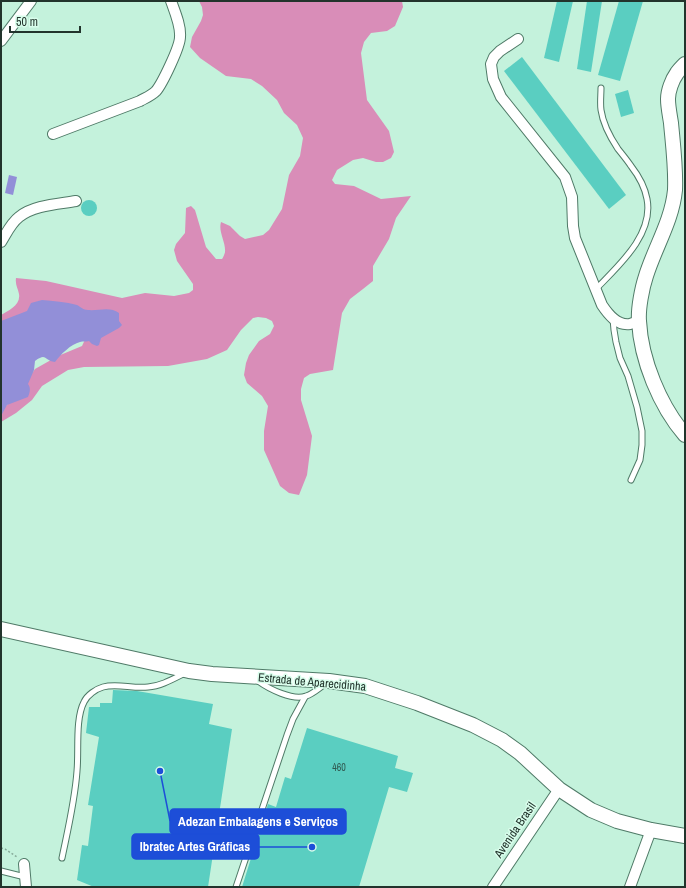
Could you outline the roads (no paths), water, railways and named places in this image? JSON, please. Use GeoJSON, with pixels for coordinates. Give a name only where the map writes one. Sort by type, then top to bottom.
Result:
{"type":"FeatureCollection","features":[{"type":"Feature","properties":{"kind":"street"},"geometry":{"type":"LineString","coordinates":[[1,41],[31,1]]}},
{"type":"Feature","properties":{"kind":"street"},"geometry":{"type":"LineString","coordinates":[[53,134],[140,101],[150,96],[157,90],[170,66],[179,44],[179,27],[171,1]]}},
{"type":"Feature","properties":{"kind":"street"},"geometry":{"type":"LineString","coordinates":[[518,39],[494,57],[491,64],[493,79],[501,97],[565,177],[572,196],[575,238],[602,305],[613,319],[620,323],[629,324],[639,321]]}},
{"type":"Feature","properties":{"kind":"street"},"geometry":{"type":"LineString","coordinates":[[685,64],[676,74],[671,85],[668,99],[674,164],[674,191],[670,214],[646,277],[641,299],[639,321],[643,352],[653,380],[664,406],[685,435]]}},
{"type":"Feature","properties":{"kind":"street"},"geometry":{"type":"LineString","coordinates":[[1,242],[11,226],[19,217],[28,211],[45,206],[76,201]]}},
{"type":"Feature","properties":{"kind":"street","name":"Estrada de Aparecidinha"},"geometry":{"type":"LineString","coordinates":[[1,629],[189,671],[212,674],[330,681],[365,686],[417,703],[473,725],[502,740],[520,753],[559,788],[592,810],[617,821],[651,830],[685,836]]}},
{"type":"Feature","properties":{"kind":"street","name":"Avenida Brasil"},"geometry":{"type":"LineString","coordinates":[[494,887],[559,788]]}},
{"type":"Feature","properties":{"kind":"street"},"geometry":{"type":"LineString","coordinates":[[630,887],[651,830]]}},
{"type":"Feature","properties":{"kind":"street"},"geometry":{"type":"LineString","coordinates":[[24,864],[25,882]]}},
{"type":"Feature","properties":{"kind":"lane"},"geometry":{"type":"LineString","coordinates":[[596,289],[630,252],[646,223],[648,212],[647,199],[642,186],[631,166],[608,133],[603,121],[601,109],[601,88]]}},
{"type":"Feature","properties":{"kind":"lane"},"geometry":{"type":"LineString","coordinates":[[613,319],[620,358],[628,376],[642,431],[640,460],[631,480]]}},
{"type":"Feature","properties":{"kind":"lane"},"geometry":{"type":"LineString","coordinates":[[62,858],[77,772],[80,714],[84,700],[93,692],[102,687],[148,688],[162,685],[189,671]]}},
{"type":"Feature","properties":{"kind":"lane"},"geometry":{"type":"LineString","coordinates":[[252,676],[273,690],[288,695],[305,696],[315,692],[330,681]]}},
{"type":"Feature","properties":{"kind":"lane"},"geometry":{"type":"LineString","coordinates":[[236,887],[287,735],[293,719],[305,696]]}},
{"type":"Feature","properties":{"kind":"lane"},"geometry":{"type":"LineString","coordinates":[[1,871],[25,882]]}},
{"type":"Feature","properties":{"kind":"place","name":"Adezan Embalagens e Serviços"},"geometry":{"type":"Point","coordinates":[160,771]}},
{"type":"Feature","properties":{"kind":"place","name":"Ibratec Artes Gráficas"},"geometry":{"type":"Point","coordinates":[312,847]}}]}
